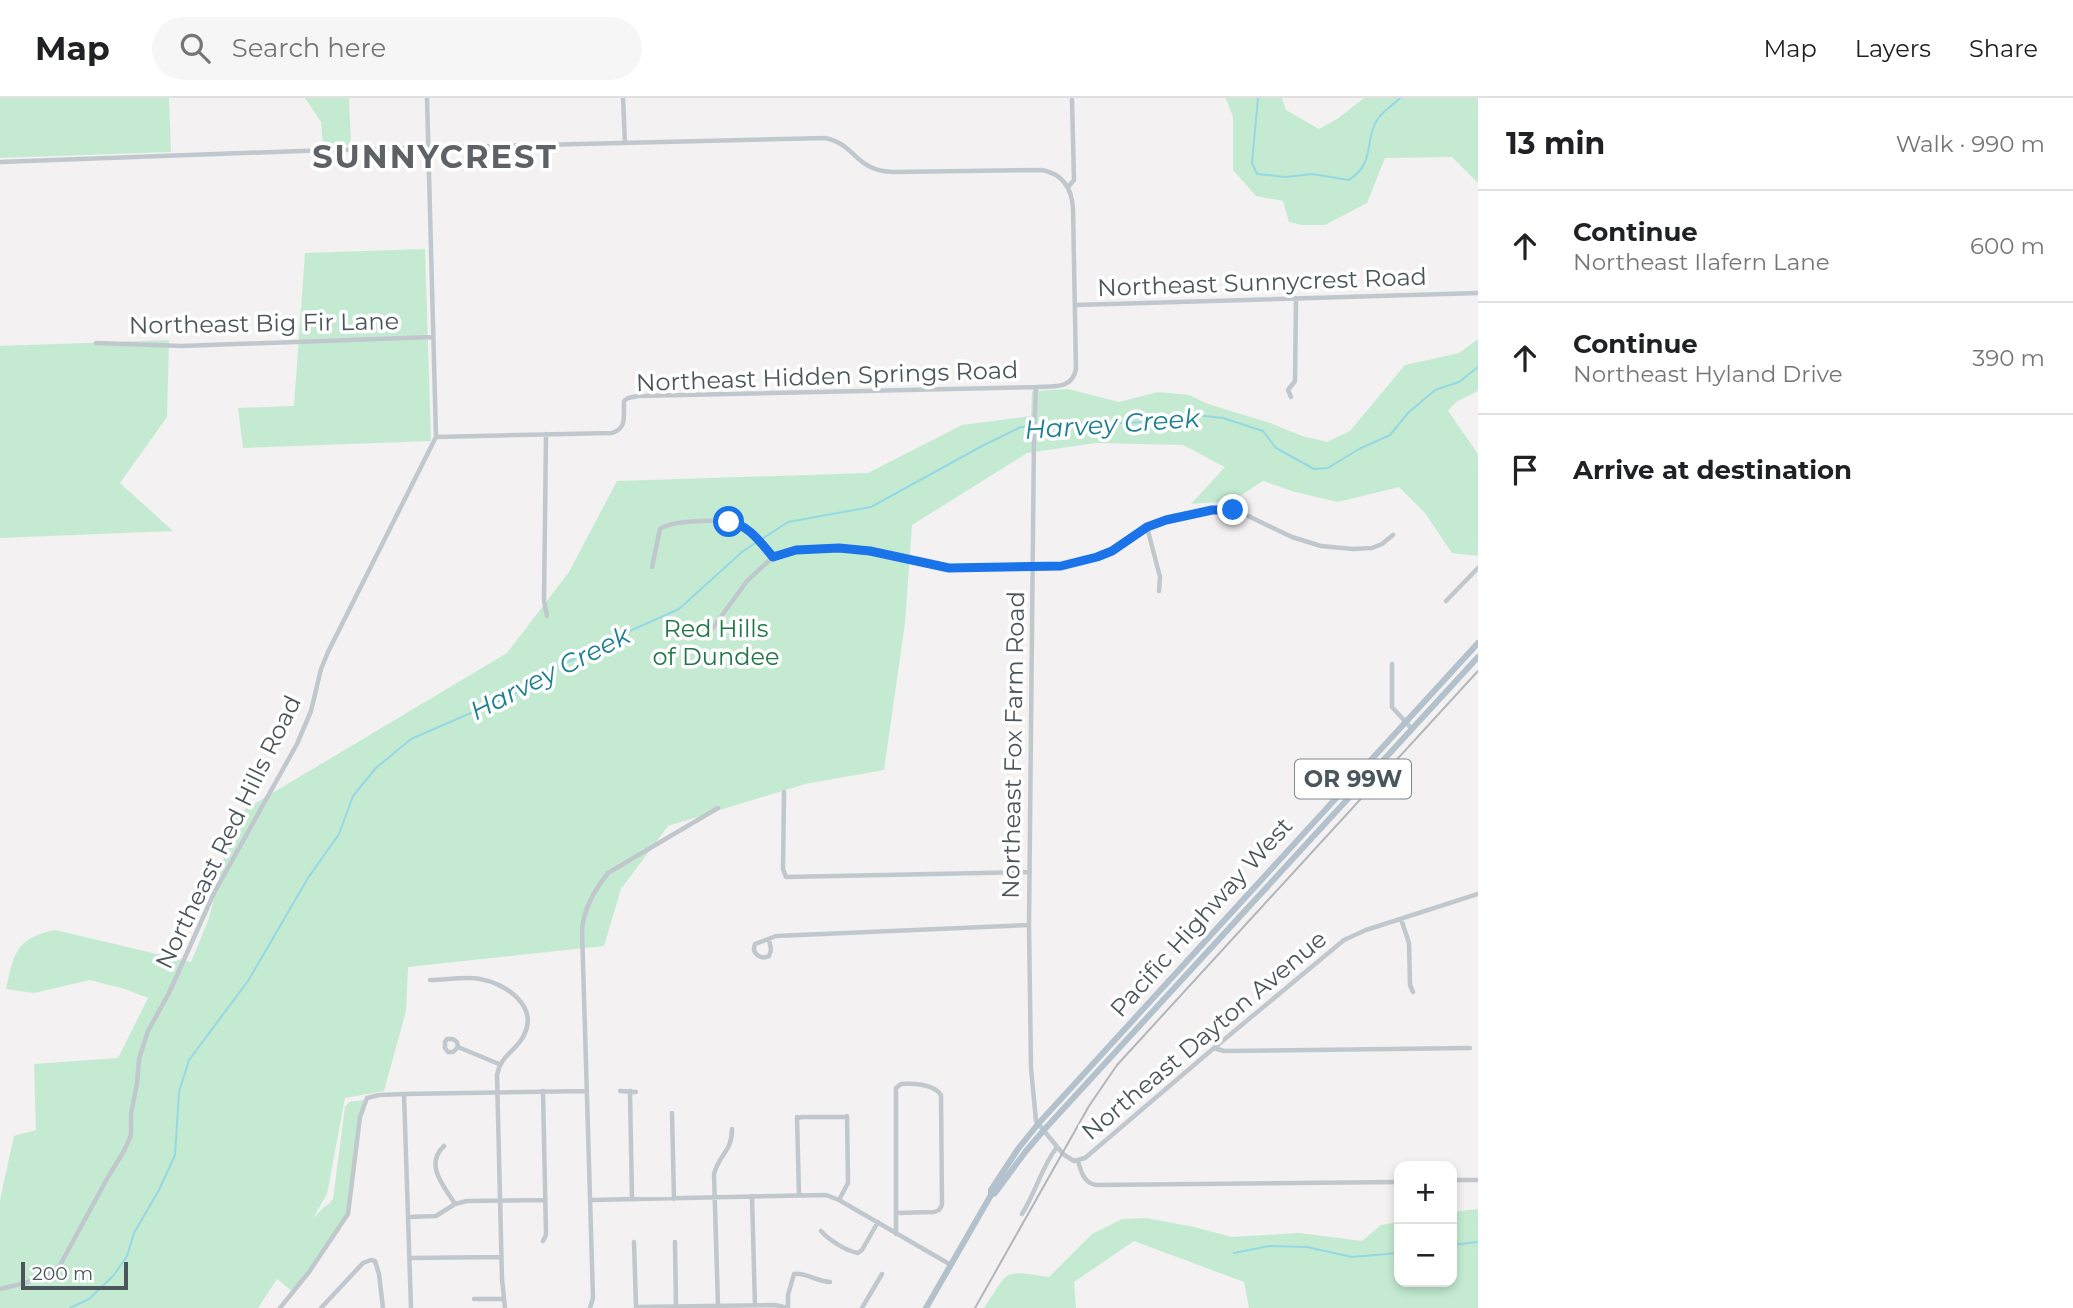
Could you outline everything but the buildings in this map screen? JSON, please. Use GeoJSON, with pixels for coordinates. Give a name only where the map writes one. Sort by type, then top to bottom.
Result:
{"type":"FeatureCollection","features":[{"type":"Feature","properties":{"kind":"main road","name":"Pacific Highway West"},"geometry":{"type":"LineString","coordinates":[[951,1265],[1007,1164],[1038,1124],[1478,643]]}},
{"type":"Feature","properties":{"kind":"main road","name":"Pacific Highway West"},"geometry":{"type":"LineString","coordinates":[[991,1195],[1043,1131],[1478,657]]}},
{"type":"Feature","properties":{"kind":"main road","name":"OR 99W"},"geometry":{"type":"LineString","coordinates":[[926,1308],[951,1265]]}},
{"type":"Feature","properties":{"kind":"street","name":"Northeast Red Hills Road"},"geometry":{"type":"LineString","coordinates":[[0,1289],[38,1278],[59,1267],[124,1151],[131,1135],[131,1114],[139,1059],[153,1021],[169,993],[214,893],[297,744],[311,711],[325,658],[436,437],[427,98]]}},
{"type":"Feature","properties":{"kind":"street"},"geometry":{"type":"LineString","coordinates":[[623,98],[625,143]]}},
{"type":"Feature","properties":{"kind":"street","name":"Northeast Sunnycrest Road"},"geometry":{"type":"LineString","coordinates":[[1072,100],[1074,180],[1068,187],[1072,201],[1075,305],[1478,293]]}},
{"type":"Feature","properties":{"kind":"street"},"geometry":{"type":"LineString","coordinates":[[0,162],[825,138],[844,146],[863,164],[877,170],[1042,170],[1055,174],[1068,187]]}},
{"type":"Feature","properties":{"kind":"street"},"geometry":{"type":"LineString","coordinates":[[1291,397],[1288,390],[1295,381],[1296,298]]}},
{"type":"Feature","properties":{"kind":"street"},"geometry":{"type":"LineString","coordinates":[[1037,387],[1067,384],[1074,378],[1075,305]]}},
{"type":"Feature","properties":{"kind":"street","name":"Northeast Big Fir Lane"},"geometry":{"type":"LineString","coordinates":[[96,343],[182,346],[433,337]]}},
{"type":"Feature","properties":{"kind":"street","name":"Northeast Hidden Springs Road"},"geometry":{"type":"LineString","coordinates":[[436,437],[616,432],[624,422],[624,401],[638,396],[1037,387]]}},
{"type":"Feature","properties":{"kind":"street","name":"Northeast Fox Farm Road"},"geometry":{"type":"LineString","coordinates":[[1037,387],[1029,925],[1031,1068],[1035,1115],[1043,1131]]}},
{"type":"Feature","properties":{"kind":"street"},"geometry":{"type":"LineString","coordinates":[[546,434],[544,601],[547,616]]}},
{"type":"Feature","properties":{"kind":"street"},"geometry":{"type":"LineString","coordinates":[[707,636],[747,580],[773,557],[796,550],[839,548],[870,551],[949,568],[1061,566],[1112,551],[1147,527],[1177,516],[1225,509],[1242,513],[1304,542],[1321,546],[1372,548],[1378,547],[1393,535]]}},
{"type":"Feature","properties":{"kind":"street"},"geometry":{"type":"LineString","coordinates":[[652,567],[659,532],[665,525],[689,522],[735,522],[747,529],[773,557]]}},
{"type":"Feature","properties":{"kind":"street"},"geometry":{"type":"LineString","coordinates":[[1147,527],[1160,577],[1159,591]]}},
{"type":"Feature","properties":{"kind":"street"},"geometry":{"type":"LineString","coordinates":[[1446,601],[1478,568]]}},
{"type":"Feature","properties":{"kind":"street"},"geometry":{"type":"LineString","coordinates":[[1392,664],[1392,707],[1412,729]]}},
{"type":"Feature","properties":{"kind":"street"},"geometry":{"type":"LineString","coordinates":[[784,792],[783,870],[786,877],[1030,873]]}},
{"type":"Feature","properties":{"kind":"street"},"geometry":{"type":"LineString","coordinates":[[591,1307],[591,1200],[582,929],[586,911],[608,873],[718,808]]}},
{"type":"Feature","properties":{"kind":"street","name":"Northeast Dayton Avenue"},"geometry":{"type":"LineString","coordinates":[[1043,1131],[1067,1158],[1078,1161],[1086,1158],[1344,940],[1366,930],[1478,894]]}},
{"type":"Feature","properties":{"kind":"street"},"geometry":{"type":"LineString","coordinates":[[1401,919],[1409,943],[1410,985],[1413,992]]}},
{"type":"Feature","properties":{"kind":"street"},"geometry":{"type":"LineString","coordinates":[[768,939],[771,950],[769,956],[763,958],[756,955],[755,944],[768,939],[787,935],[1029,925]]}},
{"type":"Feature","properties":{"kind":"street"},"geometry":{"type":"LineString","coordinates":[[430,980],[480,979],[513,993],[519,998],[528,1019],[526,1031],[518,1044],[503,1057],[496,1075],[505,1308]]}},
{"type":"Feature","properties":{"kind":"street"},"geometry":{"type":"LineString","coordinates":[[458,1048],[499,1064]]}},
{"type":"Feature","properties":{"kind":"street"},"geometry":{"type":"LineString","coordinates":[[1214,1048],[1224,1051],[1470,1048]]}},
{"type":"Feature","properties":{"kind":"street"},"geometry":{"type":"LineString","coordinates":[[896,1213],[934,1212],[942,1205],[941,1095],[939,1090],[907,1083],[895,1088],[896,1234]]}},
{"type":"Feature","properties":{"kind":"street"},"geometry":{"type":"LineString","coordinates":[[543,1091],[546,1235],[543,1241]]}},
{"type":"Feature","properties":{"kind":"street"},"geometry":{"type":"LineString","coordinates":[[280,1308],[309,1272],[348,1214],[360,1117],[365,1102],[372,1096],[587,1091]]}},
{"type":"Feature","properties":{"kind":"street"},"geometry":{"type":"LineString","coordinates":[[620,1091],[633,1092],[632,1199]]}},
{"type":"Feature","properties":{"kind":"street"},"geometry":{"type":"LineString","coordinates":[[404,1094],[411,1308]]}},
{"type":"Feature","properties":{"kind":"street"},"geometry":{"type":"LineString","coordinates":[[672,1113],[674,1199]]}},
{"type":"Feature","properties":{"kind":"street"},"geometry":{"type":"LineString","coordinates":[[799,1195],[797,1117],[847,1117],[848,1180],[839,1200]]}},
{"type":"Feature","properties":{"kind":"street"},"geometry":{"type":"LineString","coordinates":[[718,1306],[714,1174],[731,1144],[732,1129]]}},
{"type":"Feature","properties":{"kind":"street"},"geometry":{"type":"LineString","coordinates":[[444,1146],[436,1157],[435,1169],[455,1204]]}},
{"type":"Feature","properties":{"kind":"street"},"geometry":{"type":"LineString","coordinates":[[1022,1214],[1034,1196],[1042,1168],[1057,1147]]}},
{"type":"Feature","properties":{"kind":"street"},"geometry":{"type":"LineString","coordinates":[[1078,1161],[1086,1181],[1096,1185],[1394,1182]]}},
{"type":"Feature","properties":{"kind":"street"},"geometry":{"type":"LineString","coordinates":[[1457,1181],[1478,1180]]}},
{"type":"Feature","properties":{"kind":"street"},"geometry":{"type":"LineString","coordinates":[[591,1200],[826,1195],[951,1265]]}},
{"type":"Feature","properties":{"kind":"street"},"geometry":{"type":"LineString","coordinates":[[752,1196],[755,1306]]}},
{"type":"Feature","properties":{"kind":"street"},"geometry":{"type":"LineString","coordinates":[[409,1217],[436,1216],[455,1204],[467,1201],[545,1200]]}},
{"type":"Feature","properties":{"kind":"street"},"geometry":{"type":"LineString","coordinates":[[821,1231],[825,1236],[856,1253],[862,1250],[878,1222]]}},
{"type":"Feature","properties":{"kind":"street"},"geometry":{"type":"LineString","coordinates":[[634,1242],[636,1307],[788,1308],[788,1295],[794,1274],[830,1282]]}},
{"type":"Feature","properties":{"kind":"street"},"geometry":{"type":"LineString","coordinates":[[675,1242],[676,1306]]}},
{"type":"Feature","properties":{"kind":"street"},"geometry":{"type":"LineString","coordinates":[[410,1258],[501,1257]]}},
{"type":"Feature","properties":{"kind":"street"},"geometry":{"type":"LineString","coordinates":[[321,1308],[363,1263],[371,1260],[375,1261],[377,1266],[383,1308]]}},
{"type":"Feature","properties":{"kind":"street"},"geometry":{"type":"LineString","coordinates":[[862,1308],[882,1274]]}},
{"type":"Feature","properties":{"kind":"street"},"geometry":{"type":"LineString","coordinates":[[474,1299],[503,1299]]}},
{"type":"Feature","properties":{"kind":"green space"},"geometry":{"type":"Polygon","coordinates":[[[0,98],[169,98],[171,152],[0,158],[0,98]]]}},
{"type":"Feature","properties":{"kind":"green space"},"geometry":{"type":"Polygon","coordinates":[[[305,98],[349,98],[351,145],[323,146],[321,122],[305,98]]]}},
{"type":"Feature","properties":{"kind":"green space"},"geometry":{"type":"Polygon","coordinates":[[[1226,98],[1282,98],[1286,110],[1319,129],[1364,98],[1478,98],[1478,183],[1452,157],[1385,158],[1367,203],[1325,225],[1289,222],[1283,201],[1256,196],[1233,170],[1233,117],[1226,98]]]}},
{"type":"Feature","properties":{"kind":"green space"},"geometry":{"type":"Polygon","coordinates":[[[425,249],[431,441],[243,448],[238,408],[294,406],[305,253],[425,249]]]}},
{"type":"Feature","properties":{"kind":"green space","name":"Red Hills of Dundee"},"geometry":{"type":"Polygon","coordinates":[[[1478,339],[1478,391],[1456,402],[1448,411],[1478,454],[1478,556],[1452,553],[1425,513],[1399,487],[1338,502],[1263,481],[1232,501],[1191,504],[1225,467],[1183,445],[1096,443],[1027,453],[912,525],[905,623],[884,770],[805,784],[668,826],[621,889],[604,946],[408,967],[406,1011],[384,1091],[345,1098],[327,1194],[313,1218],[333,1199],[345,1107],[349,1102],[364,1100],[359,1117],[347,1213],[293,1292],[277,1279],[258,1308],[0,1308],[0,1200],[14,1136],[36,1130],[34,1064],[118,1058],[148,998],[90,980],[34,993],[6,989],[18,949],[32,938],[55,930],[191,962],[209,918],[234,816],[507,653],[569,572],[617,481],[868,473],[962,425],[1031,416],[1032,391],[1068,389],[1119,402],[1158,392],[1189,395],[1208,404],[1327,442],[1350,431],[1405,365],[1459,353],[1478,339]]]}},
{"type":"Feature","properties":{"kind":"green space"},"geometry":{"type":"Polygon","coordinates":[[[169,340],[167,417],[120,483],[173,531],[0,538],[0,346],[169,340]]]}},
{"type":"Feature","properties":{"kind":"green space"},"geometry":{"type":"Polygon","coordinates":[[[1478,1209],[1478,1308],[1249,1308],[1244,1282],[1134,1241],[1074,1282],[1076,1308],[984,1308],[1009,1275],[1023,1273],[1049,1277],[1092,1234],[1122,1219],[1146,1218],[1232,1237],[1299,1233],[1362,1241],[1381,1225],[1394,1223],[1394,1287],[1457,1287],[1457,1211],[1478,1209]]]}},
{"type":"Feature","properties":{"kind":"waterway"},"geometry":{"type":"LineString","coordinates":[[1258,98],[1252,163],[1257,174],[1286,177],[1312,174],[1349,180],[1358,173],[1367,158],[1374,125],[1400,98]]}},
{"type":"Feature","properties":{"kind":"waterway","name":"Harvey Creek"},"geometry":{"type":"LineString","coordinates":[[762,539],[788,522],[871,507],[1021,427],[1145,422],[1195,415],[1223,418],[1263,431],[1276,448],[1314,469],[1328,468],[1359,449],[1390,435],[1408,413],[1435,390],[1459,382],[1478,367]]}},
{"type":"Feature","properties":{"kind":"waterway","name":"Harvey Creek"},"geometry":{"type":"LineString","coordinates":[[70,1308],[89,1299],[114,1275],[127,1256],[134,1233],[159,1190],[175,1155],[179,1092],[189,1060],[248,981],[308,878],[339,834],[353,796],[376,768],[411,739],[521,691],[550,669],[679,609],[743,551],[757,542]]}},
{"type":"Feature","properties":{"kind":"waterway"},"geometry":{"type":"LineString","coordinates":[[1457,1244],[1478,1242]]}},
{"type":"Feature","properties":{"kind":"waterway"},"geometry":{"type":"LineString","coordinates":[[1234,1253],[1269,1246],[1307,1247],[1352,1257],[1394,1253]]}},
{"type":"Feature","properties":{"kind":"railway"},"geometry":{"type":"LineString","coordinates":[[975,1308],[1089,1106],[1117,1065],[1478,671]]}},
{"type":"Feature","properties":{"kind":"district","name":"SUNNYCREST"},"geometry":{"type":"Point","coordinates":[435,156]}},
{"type":"Feature","properties":{"kind":"route"},"geometry":{"type":"LineString","coordinates":[[729,522],[735,522],[747,529],[773,557],[787,551],[839,548],[858,549],[949,568],[1061,566],[1083,562],[1112,551],[1147,527],[1177,516],[1212,510],[1233,510]]}}]}
